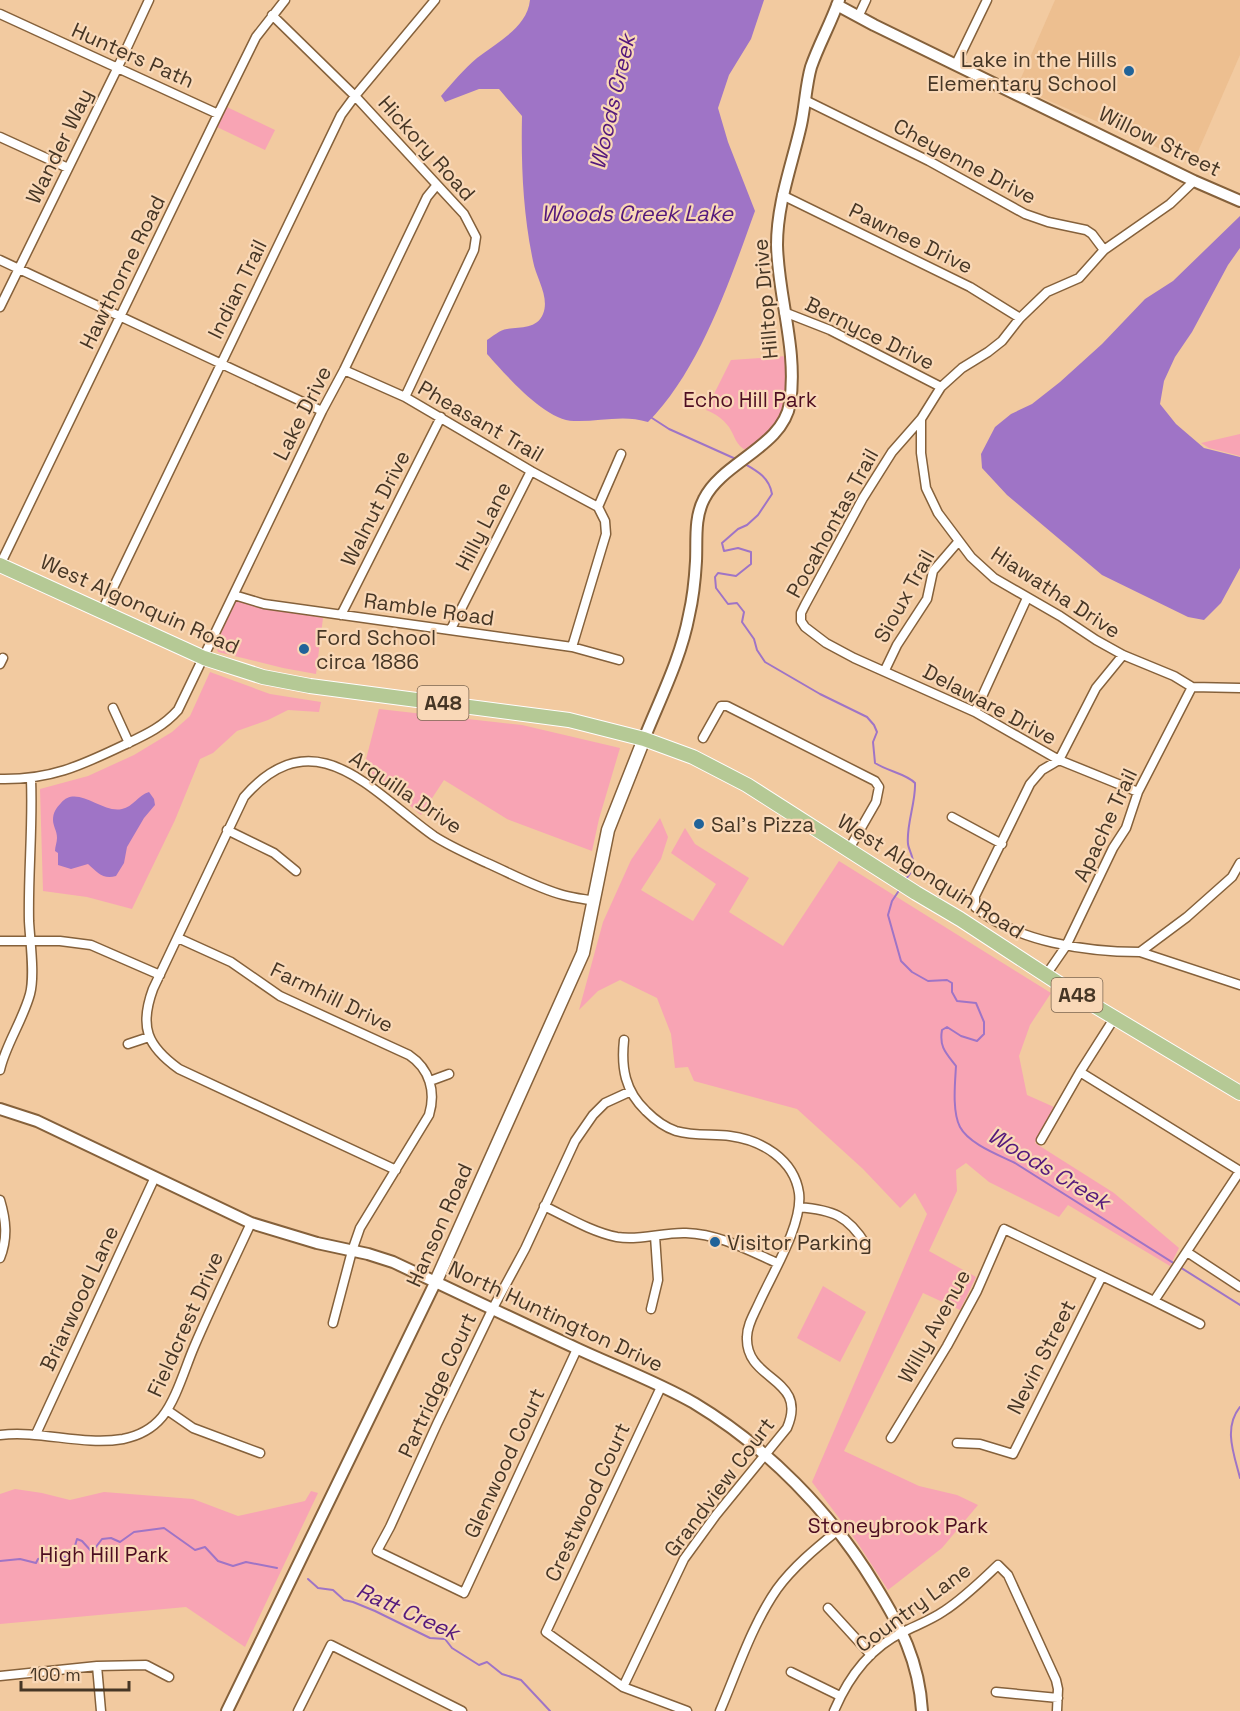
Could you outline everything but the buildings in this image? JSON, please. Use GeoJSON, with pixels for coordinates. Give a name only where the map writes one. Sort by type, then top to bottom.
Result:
{"type":"FeatureCollection","features":[{"type":"Feature","properties":{"kind":"main road","name":"West Algonquin Road"},"geometry":{"type":"LineString","coordinates":[[0,565],[204,658],[263,677],[310,686],[569,720],[644,739],[693,757],[747,784],[1046,975],[1240,1093]]}},
{"type":"Feature","properties":{"kind":"main road","name":"Hanson Road"},"geometry":{"type":"LineString","coordinates":[[436,1281],[578,963],[595,901],[608,830],[644,739]]}},
{"type":"Feature","properties":{"kind":"street","name":"Wander Way"},"geometry":{"type":"LineString","coordinates":[[0,307],[149,0]]}},
{"type":"Feature","properties":{"kind":"street","name":"Hawthorne Road"},"geometry":{"type":"LineString","coordinates":[[0,565],[256,37],[285,0]]}},
{"type":"Feature","properties":{"kind":"street","name":"Indian Trail"},"geometry":{"type":"LineString","coordinates":[[101,613],[341,115],[435,0]]}},
{"type":"Feature","properties":{"kind":"street"},"geometry":{"type":"LineString","coordinates":[[859,15],[866,0]]}},
{"type":"Feature","properties":{"kind":"street"},"geometry":{"type":"LineString","coordinates":[[956,64],[987,0]]}},
{"type":"Feature","properties":{"kind":"street","name":"Willow Street"},"geometry":{"type":"LineString","coordinates":[[838,3],[956,64],[1194,181],[1240,201]]}},
{"type":"Feature","properties":{"kind":"street","name":"Hilltop Drive"},"geometry":{"type":"LineString","coordinates":[[644,739],[682,642],[689,618],[694,583],[697,519],[700,508],[711,488],[779,427],[790,406],[791,356],[777,244],[782,195],[807,101],[810,70],[838,3]]}},
{"type":"Feature","properties":{"kind":"street","name":"Hunters Path"},"geometry":{"type":"LineString","coordinates":[[0,14],[218,114]]}},
{"type":"Feature","properties":{"kind":"street","name":"Hickory Road"},"geometry":{"type":"LineString","coordinates":[[272,15],[355,96],[464,214],[476,237],[474,250],[405,397]]}},
{"type":"Feature","properties":{"kind":"street","name":"Cheyenne Drive"},"geometry":{"type":"LineString","coordinates":[[807,101],[929,161],[1025,214],[1048,222],[1086,230],[1104,250]]}},
{"type":"Feature","properties":{"kind":"street"},"geometry":{"type":"LineString","coordinates":[[0,137],[68,168]]}},
{"type":"Feature","properties":{"kind":"street"},"geometry":{"type":"LineString","coordinates":[[921,419],[940,387],[962,368],[1002,341],[1020,318],[1047,292],[1079,278],[1104,250],[1170,204],[1194,181]]}},
{"type":"Feature","properties":{"kind":"street","name":"Lake Drive"},"geometry":{"type":"LineString","coordinates":[[0,779],[31,778],[66,772],[161,727],[178,710],[427,197],[436,186]]}},
{"type":"Feature","properties":{"kind":"street","name":"Pawnee Drive"},"geometry":{"type":"LineString","coordinates":[[782,195],[970,287],[1020,318]]}},
{"type":"Feature","properties":{"kind":"street"},"geometry":{"type":"LineString","coordinates":[[0,260],[322,411]]}},
{"type":"Feature","properties":{"kind":"street","name":"Bernyce Drive"},"geometry":{"type":"LineString","coordinates":[[784,312],[830,330],[940,387]]}},
{"type":"Feature","properties":{"kind":"street","name":"Pheasant Trail"},"geometry":{"type":"LineString","coordinates":[[344,370],[405,397],[531,471],[598,507]]}},
{"type":"Feature","properties":{"kind":"street","name":"Walnut Drive"},"geometry":{"type":"LineString","coordinates":[[341,615],[441,417]]}},
{"type":"Feature","properties":{"kind":"street","name":"Hiawatha Drive"},"geometry":{"type":"LineString","coordinates":[[921,419],[921,453],[926,488],[938,513],[958,542],[985,571],[1096,640],[1123,655],[1174,676],[1192,687],[1240,688]]}},
{"type":"Feature","properties":{"kind":"street","name":"Pocahontas Trail"},"geometry":{"type":"LineString","coordinates":[[826,643],[805,627],[801,621],[801,613],[863,498],[892,452],[921,419]]}},
{"type":"Feature","properties":{"kind":"street"},"geometry":{"type":"LineString","coordinates":[[572,647],[606,534],[605,521],[598,507],[621,453]]}},
{"type":"Feature","properties":{"kind":"street","name":"Hilly Lane"},"geometry":{"type":"LineString","coordinates":[[451,629],[531,471]]}},
{"type":"Feature","properties":{"kind":"street","name":"Sioux Trail"},"geometry":{"type":"LineString","coordinates":[[885,670],[927,599],[933,571],[958,542]]}},
{"type":"Feature","properties":{"kind":"street","name":"Ramble Road"},"geometry":{"type":"LineString","coordinates":[[234,595],[264,604],[572,647],[620,660]]}},
{"type":"Feature","properties":{"kind":"street"},"geometry":{"type":"LineString","coordinates":[[975,712],[1026,598]]}},
{"type":"Feature","properties":{"kind":"street","name":"Delaware Drive"},"geometry":{"type":"LineString","coordinates":[[826,643],[854,658],[975,712],[1059,760],[1138,792]]}},
{"type":"Feature","properties":{"kind":"street"},"geometry":{"type":"LineString","coordinates":[[1123,655],[1096,688],[1059,760],[1047,765],[1033,780],[975,896],[975,907],[986,915],[1026,934],[1066,946],[1093,950],[1140,952],[1240,985]]}},
{"type":"Feature","properties":{"kind":"street","name":"Apache Trail"},"geometry":{"type":"LineString","coordinates":[[1046,975],[1066,946],[1113,848],[1126,828],[1138,792],[1192,687]]}},
{"type":"Feature","properties":{"kind":"street"},"geometry":{"type":"LineString","coordinates":[[703,738],[718,710],[721,706],[727,706],[874,781],[879,787],[876,802],[849,849]]}},
{"type":"Feature","properties":{"kind":"street"},"geometry":{"type":"LineString","coordinates":[[113,708],[129,743]]}},
{"type":"Feature","properties":{"kind":"street","name":"Arquilla Drive"},"geometry":{"type":"LineString","coordinates":[[149,1037],[146,1024],[147,1008],[159,975],[227,830],[250,790],[280,768],[310,762],[335,765],[356,776],[434,836],[457,849],[562,895],[595,901]]}},
{"type":"Feature","properties":{"kind":"street"},"geometry":{"type":"LineString","coordinates":[[0,1071],[31,992],[29,883],[33,819],[31,778]]}},
{"type":"Feature","properties":{"kind":"street"},"geometry":{"type":"LineString","coordinates":[[952,817],[1002,844]]}},
{"type":"Feature","properties":{"kind":"street"},"geometry":{"type":"LineString","coordinates":[[227,830],[274,853],[296,871]]}},
{"type":"Feature","properties":{"kind":"street"},"geometry":{"type":"LineString","coordinates":[[1140,952],[1174,928],[1232,877],[1240,864]]}},
{"type":"Feature","properties":{"kind":"street","name":"Farmhill Drive"},"geometry":{"type":"LineString","coordinates":[[178,938],[231,962],[280,996],[409,1055],[422,1066],[430,1081]]}},
{"type":"Feature","properties":{"kind":"street"},"geometry":{"type":"LineString","coordinates":[[0,941],[60,941],[91,945],[159,975]]}},
{"type":"Feature","properties":{"kind":"street"},"geometry":{"type":"LineString","coordinates":[[1041,1140],[1114,1017]]}},
{"type":"Feature","properties":{"kind":"street"},"geometry":{"type":"LineString","coordinates":[[128,1044],[149,1037],[159,1052],[179,1069],[396,1170]]}},
{"type":"Feature","properties":{"kind":"street"},"geometry":{"type":"LineString","coordinates":[[624,1040],[623,1071],[629,1092]]}},
{"type":"Feature","properties":{"kind":"street"},"geometry":{"type":"LineString","coordinates":[[1080,1072],[1240,1171],[1154,1301]]}},
{"type":"Feature","properties":{"kind":"street"},"geometry":{"type":"LineString","coordinates":[[333,1323],[351,1251],[363,1221],[429,1115],[433,1098],[430,1081],[449,1074]]}},
{"type":"Feature","properties":{"kind":"street","name":"Partridge Court"},"geometry":{"type":"LineString","coordinates":[[464,1593],[377,1551],[493,1308],[525,1249],[584,1126],[605,1103],[629,1092]]}},
{"type":"Feature","properties":{"kind":"street","name":"Grandview Court"},"geometry":{"type":"LineString","coordinates":[[623,1687],[684,1559],[765,1454],[788,1428],[793,1410],[790,1398],[783,1388],[755,1363],[748,1348],[747,1334],[751,1320],[795,1224],[799,1208],[798,1187],[792,1173],[783,1160],[770,1150],[739,1137],[671,1129],[651,1116],[629,1092]]}},
{"type":"Feature","properties":{"kind":"street","name":"North Huntington Drive"},"geometry":{"type":"LineString","coordinates":[[0,1109],[37,1121],[251,1223],[317,1243],[387,1259],[694,1403],[765,1454],[791,1479],[855,1552],[903,1632],[917,1677],[922,1711]]}},
{"type":"Feature","properties":{"kind":"street","name":"Briarwood Lane"},"geometry":{"type":"LineString","coordinates":[[36,1434],[155,1177]]}},
{"type":"Feature","properties":{"kind":"street"},"geometry":{"type":"LineString","coordinates":[[0,1200],[6,1233],[0,1258]]}},
{"type":"Feature","properties":{"kind":"street"},"geometry":{"type":"LineString","coordinates":[[544,1206],[617,1237],[683,1233],[714,1236],[777,1263]]}},
{"type":"Feature","properties":{"kind":"street"},"geometry":{"type":"LineString","coordinates":[[799,1208],[828,1211],[838,1215],[852,1225],[866,1245]]}},
{"type":"Feature","properties":{"kind":"street","name":"Fieldcrest Drive"},"geometry":{"type":"LineString","coordinates":[[0,1435],[36,1434],[74,1439],[120,1439],[144,1432],[154,1425],[167,1410],[251,1223]]}},
{"type":"Feature","properties":{"kind":"street","name":"Willy Avenue"},"geometry":{"type":"LineString","coordinates":[[891,1438],[947,1346],[977,1291],[1004,1229],[1102,1276]]}},
{"type":"Feature","properties":{"kind":"street"},"geometry":{"type":"LineString","coordinates":[[651,1309],[658,1280],[655,1236]]}},
{"type":"Feature","properties":{"kind":"street"},"geometry":{"type":"LineString","coordinates":[[1185,1255],[1240,1287]]}},
{"type":"Feature","properties":{"kind":"street"},"geometry":{"type":"LineString","coordinates":[[1102,1276],[1200,1324]]}},
{"type":"Feature","properties":{"kind":"street","name":"Nevin Street"},"geometry":{"type":"LineString","coordinates":[[957,1443],[980,1444],[1013,1454],[1102,1276]]}},
{"type":"Feature","properties":{"kind":"street","name":"Hanson Road"},"geometry":{"type":"LineString","coordinates":[[226,1711],[436,1281]]}},
{"type":"Feature","properties":{"kind":"street","name":"Glenwood Court"},"geometry":{"type":"LineString","coordinates":[[464,1593],[577,1349]]}},
{"type":"Feature","properties":{"kind":"street","name":"Crestwood Court"},"geometry":{"type":"LineString","coordinates":[[623,1687],[546,1632],[661,1387]]}},
{"type":"Feature","properties":{"kind":"street"},"geometry":{"type":"LineString","coordinates":[[167,1410],[192,1428],[260,1453]]}},
{"type":"Feature","properties":{"kind":"street"},"geometry":{"type":"LineString","coordinates":[[720,1711],[742,1659],[777,1590],[807,1556],[837,1531]]}},
{"type":"Feature","properties":{"kind":"street","name":"Country Lane"},"geometry":{"type":"LineString","coordinates":[[834,1711],[840,1696],[853,1676],[871,1655],[903,1632],[923,1624],[962,1599],[998,1565],[1008,1575],[1056,1680],[1058,1698]]}},
{"type":"Feature","properties":{"kind":"street"},"geometry":{"type":"LineString","coordinates":[[828,1608],[871,1655]]}},
{"type":"Feature","properties":{"kind":"street"},"geometry":{"type":"LineString","coordinates":[[298,1711],[332,1645],[462,1711]]}},
{"type":"Feature","properties":{"kind":"street"},"geometry":{"type":"LineString","coordinates":[[0,1676],[97,1666],[146,1665],[169,1677]]}},
{"type":"Feature","properties":{"kind":"street"},"geometry":{"type":"LineString","coordinates":[[97,1666],[100,1711]]}},
{"type":"Feature","properties":{"kind":"street"},"geometry":{"type":"LineString","coordinates":[[791,1672],[840,1696]]}},
{"type":"Feature","properties":{"kind":"street"},"geometry":{"type":"LineString","coordinates":[[623,1687],[687,1711]]}},
{"type":"Feature","properties":{"kind":"street"},"geometry":{"type":"LineString","coordinates":[[996,1692],[1058,1698],[1057,1711]]}},
{"type":"Feature","properties":{"kind":"shaded area","name":"Lake in the Hills Elementary School"},"geometry":{"type":"Polygon","coordinates":[[[1055,0],[1240,0],[1240,55],[1193,163],[1017,87],[1055,0]]]}},
{"type":"Feature","properties":{"kind":"green space"},"geometry":{"type":"Polygon","coordinates":[[[227,107],[275,130],[265,150],[217,127],[227,107]]]}},
{"type":"Feature","properties":{"kind":"green space","name":"Echo Hill Park"},"geometry":{"type":"Polygon","coordinates":[[[787,356],[785,408],[769,432],[746,450],[738,443],[724,422],[706,410],[731,360],[787,356]]]}},
{"type":"Feature","properties":{"kind":"green space"},"geometry":{"type":"Polygon","coordinates":[[[1240,434],[1240,456],[1209,448],[1201,443],[1240,434]]]}},
{"type":"Feature","properties":{"kind":"green space"},"geometry":{"type":"Polygon","coordinates":[[[236,600],[323,618],[316,674],[218,652],[215,644],[236,600]]]}},
{"type":"Feature","properties":{"kind":"green space"},"geometry":{"type":"Polygon","coordinates":[[[210,672],[270,694],[321,702],[319,712],[288,710],[237,731],[213,753],[200,759],[175,820],[132,909],[87,897],[43,891],[40,789],[88,776],[134,755],[172,732],[190,716],[210,672]]]}},
{"type":"Feature","properties":{"kind":"green space"},"geometry":{"type":"Polygon","coordinates":[[[379,709],[522,725],[620,748],[592,851],[507,819],[444,780],[421,815],[364,767],[379,709]]]}},
{"type":"Feature","properties":{"kind":"green space","name":"Stoneybrook Park"},"geometry":{"type":"Polygon","coordinates":[[[660,818],[668,837],[661,859],[641,890],[693,921],[716,884],[671,853],[685,828],[695,844],[749,878],[729,912],[783,946],[839,861],[1051,993],[1030,1025],[1019,1056],[1027,1095],[1054,1107],[1035,1143],[1114,1193],[1179,1248],[1170,1266],[1068,1205],[1059,1217],[989,1182],[966,1163],[956,1170],[957,1191],[929,1251],[976,1277],[960,1310],[923,1293],[844,1451],[919,1486],[957,1495],[978,1505],[942,1548],[888,1590],[857,1542],[812,1482],[927,1214],[915,1193],[900,1208],[863,1169],[797,1109],[694,1081],[688,1067],[675,1068],[671,1034],[657,998],[620,980],[598,991],[579,1010],[603,922],[631,860],[660,818]]]}},
{"type":"Feature","properties":{"kind":"green space"},"geometry":{"type":"Polygon","coordinates":[[[823,1286],[866,1312],[840,1362],[797,1338],[823,1286]]]}},
{"type":"Feature","properties":{"kind":"green space","name":"High Hill Park"},"geometry":{"type":"Polygon","coordinates":[[[15,1489],[70,1500],[104,1492],[193,1499],[238,1516],[305,1501],[311,1491],[318,1493],[245,1647],[186,1607],[0,1624],[0,1494],[15,1489]]]}},
{"type":"Feature","properties":{"kind":"water","name":"Woods Creek Lake"},"geometry":{"type":"Polygon","coordinates":[[[530,0],[764,0],[751,39],[729,75],[718,108],[728,142],[755,211],[724,294],[698,351],[667,401],[648,422],[629,419],[574,421],[563,419],[527,395],[487,354],[487,340],[504,330],[532,325],[540,319],[545,308],[544,294],[533,261],[527,225],[522,171],[522,116],[499,89],[479,89],[445,102],[441,96],[472,62],[510,34],[523,19],[530,0]]]}},
{"type":"Feature","properties":{"kind":"water"},"geometry":{"type":"Polygon","coordinates":[[[1240,216],[1240,248],[1175,357],[1164,381],[1160,404],[1176,424],[1204,448],[1240,457],[1240,568],[1221,603],[1204,620],[1188,617],[1102,575],[1007,495],[982,468],[981,454],[995,427],[1011,414],[1032,404],[1060,382],[1102,344],[1145,299],[1173,281],[1240,216]]]}},
{"type":"Feature","properties":{"kind":"water"},"geometry":{"type":"Polygon","coordinates":[[[149,792],[155,805],[144,818],[127,847],[124,863],[116,876],[104,876],[88,864],[71,869],[58,865],[58,853],[55,851],[57,835],[53,820],[55,811],[67,798],[82,798],[106,808],[122,809],[149,792]]]}},
{"type":"Feature","properties":{"kind":"waterway","name":"Woods Creek"},"geometry":{"type":"LineString","coordinates":[[652,418],[669,429],[738,460]]}},
{"type":"Feature","properties":{"kind":"waterway","name":"Woods Creek"},"geometry":{"type":"LineString","coordinates":[[743,463],[765,479],[772,494],[758,515],[722,543],[724,551],[738,548],[751,552],[751,564],[736,576],[718,573],[715,577],[716,588],[728,604],[737,603],[744,612],[742,622],[754,639],[757,650],[765,662],[820,694],[867,717],[877,732],[873,742],[875,763],[915,783],[908,837],[913,864],[906,879]]}},
{"type":"Feature","properties":{"kind":"waterway","name":"Woods Creek"},"geometry":{"type":"LineString","coordinates":[[900,889],[892,901],[888,915],[901,961],[912,972],[928,981],[947,980],[952,983],[952,992],[957,1001],[976,1003],[984,1022],[984,1034],[977,1041],[961,1036],[947,1027],[942,1030],[942,1045],[956,1066],[956,1114],[964,1133],[977,1144],[1015,1163],[1240,1305]]}},
{"type":"Feature","properties":{"kind":"waterway"},"geometry":{"type":"LineString","coordinates":[[1240,1407],[1235,1415],[1231,1432],[1240,1478]]}},
{"type":"Feature","properties":{"kind":"waterway","name":"Ratt Creek"},"geometry":{"type":"LineString","coordinates":[[0,1561],[20,1559],[36,1563],[38,1559],[50,1557],[68,1558],[78,1552],[74,1549],[77,1539],[92,1552],[102,1539],[111,1538],[120,1542],[134,1532],[164,1528],[195,1550],[205,1547],[218,1561],[233,1566],[246,1562],[277,1568]]}},
{"type":"Feature","properties":{"kind":"waterway","name":"Ratt Creek"},"geometry":{"type":"LineString","coordinates":[[308,1579],[318,1588],[333,1590],[344,1600],[375,1611],[430,1638],[445,1639],[452,1648],[479,1665],[487,1662],[502,1674],[521,1680],[550,1711]]}},
{"type":"Feature","properties":{"kind":"place","name":"Lake in the Hills Elementary School"},"geometry":{"type":"Point","coordinates":[1129,71]}},
{"type":"Feature","properties":{"kind":"place","name":"Ford School circa 1886"},"geometry":{"type":"Point","coordinates":[304,649]}},
{"type":"Feature","properties":{"kind":"place","name":"Sal's Pizza"},"geometry":{"type":"Point","coordinates":[699,824]}},
{"type":"Feature","properties":{"kind":"place","name":"Visitor Parking"},"geometry":{"type":"Point","coordinates":[715,1242]}}]}
